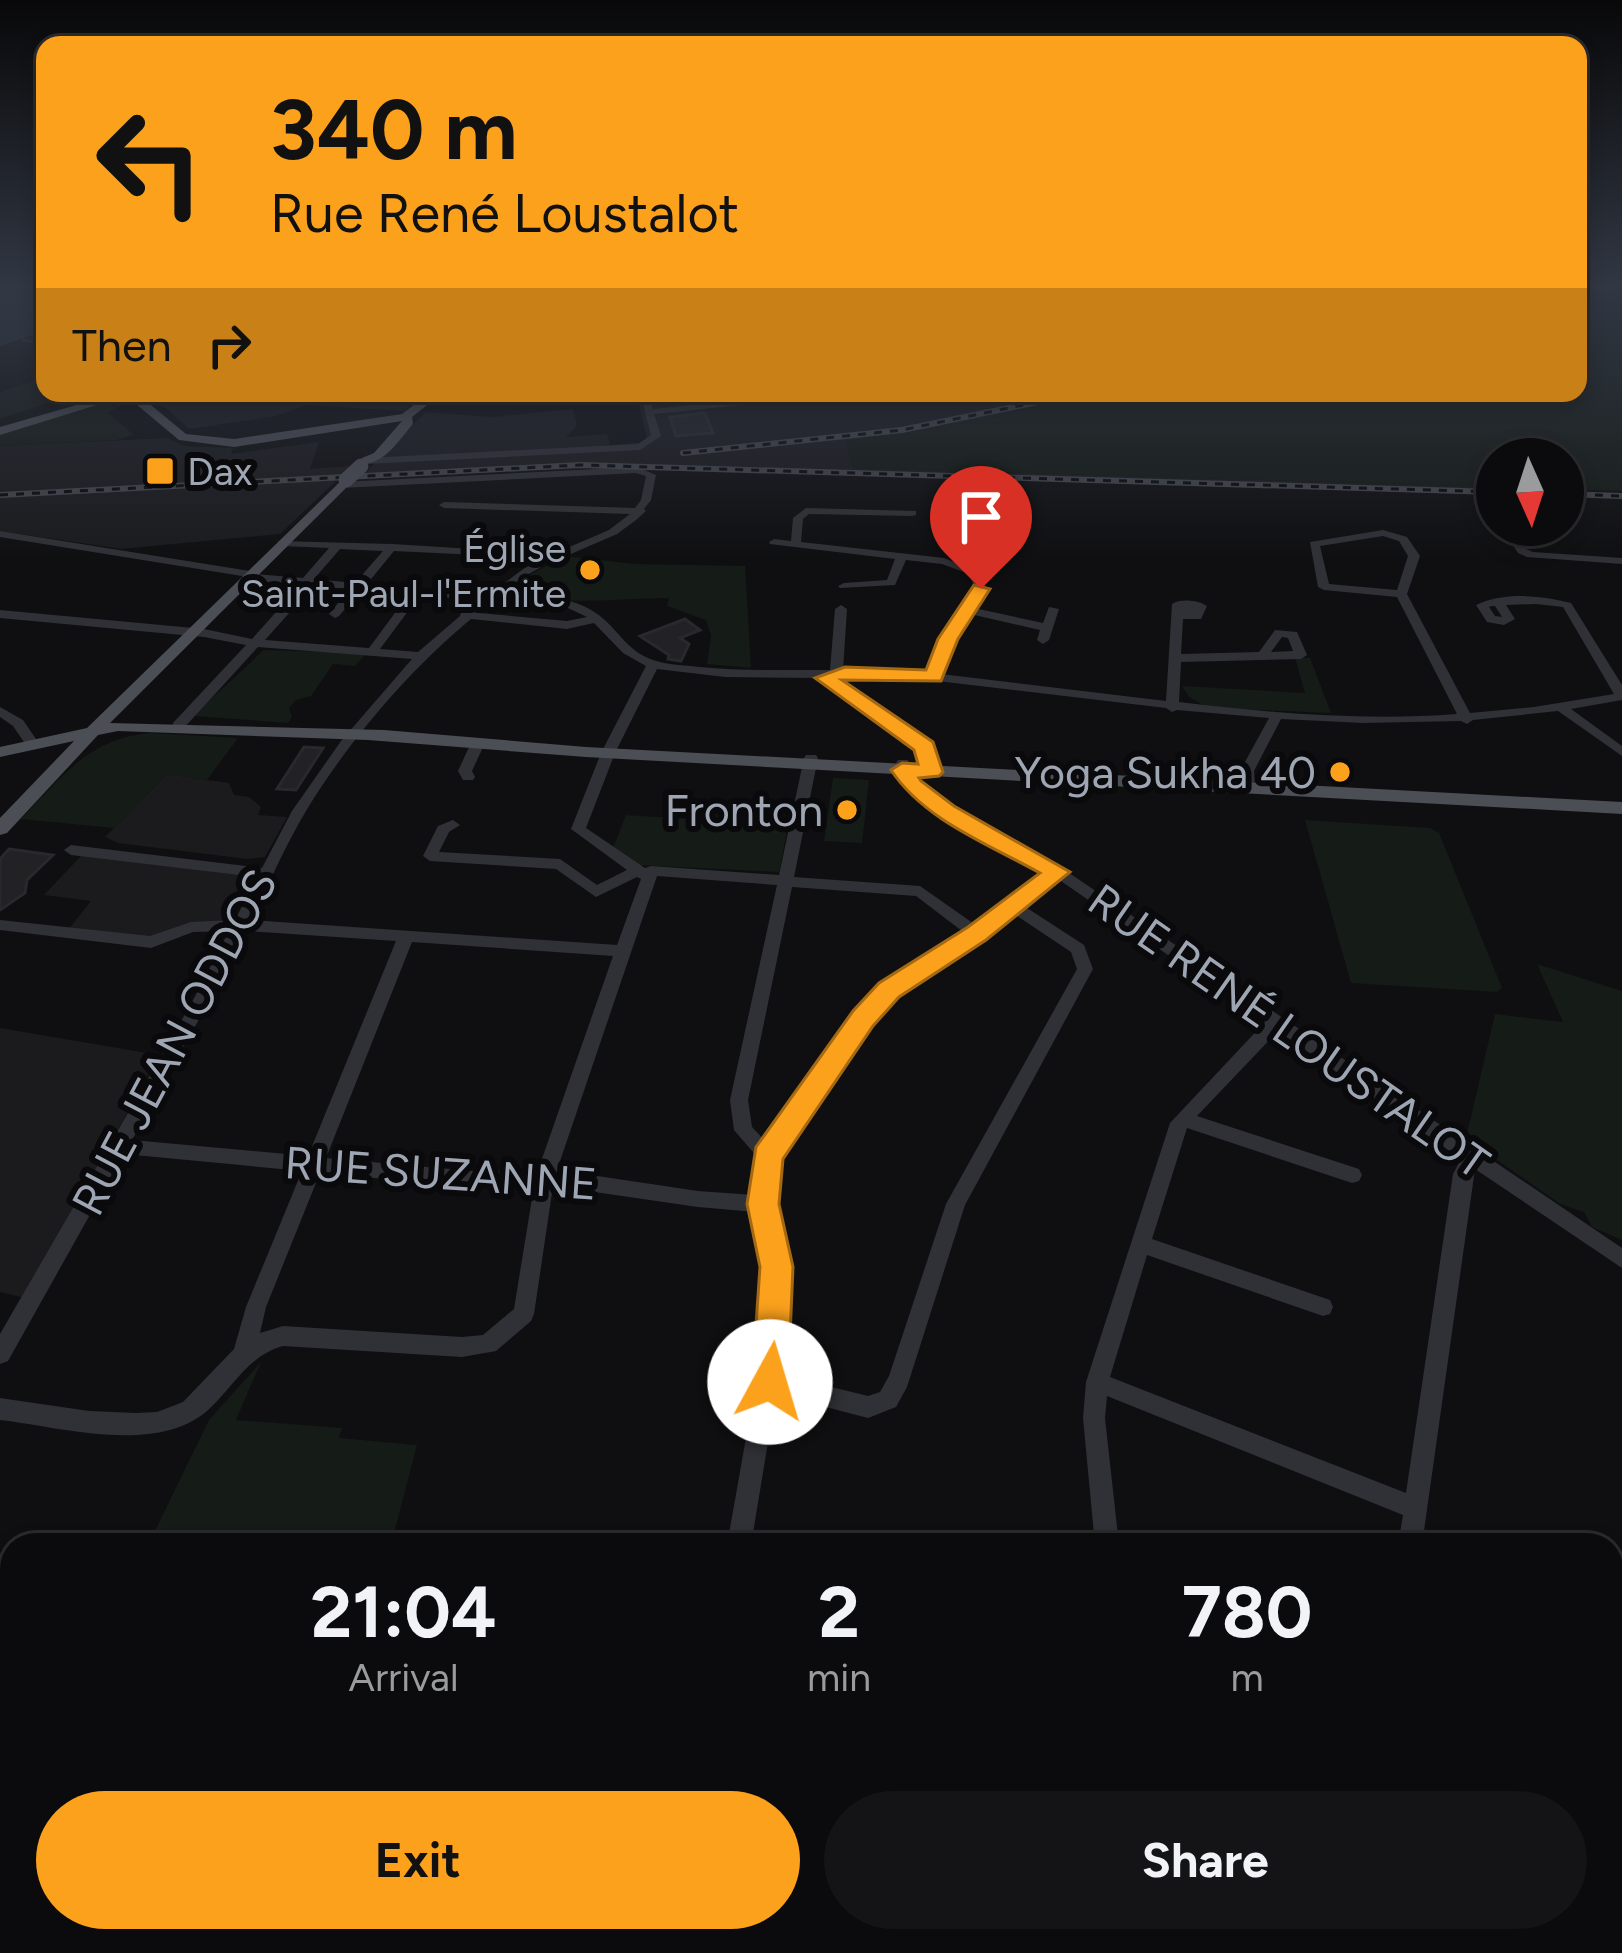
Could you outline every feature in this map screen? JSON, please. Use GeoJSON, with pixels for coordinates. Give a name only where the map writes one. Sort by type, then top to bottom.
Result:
{"type":"FeatureCollection","features":[{"type":"Feature","properties":{"kind":"main road"},"geometry":{"type":"LineString","coordinates":[[0,430],[94,402]]}},
{"type":"Feature","properties":{"kind":"main road"},"geometry":{"type":"LineString","coordinates":[[131,402],[172,436],[200,445],[246,445],[390,424],[423,402]]}},
{"type":"Feature","properties":{"kind":"main road"},"geometry":{"type":"LineString","coordinates":[[140,402],[181,436],[202,441],[253,442],[390,424]]}},
{"type":"Feature","properties":{"kind":"main road"},"geometry":{"type":"LineString","coordinates":[[0,829],[282,542],[366,461],[378,456],[390,424]]}},
{"type":"Feature","properties":{"kind":"main road"},"geometry":{"type":"LineString","coordinates":[[129,694],[131,714],[182,725]]}},
{"type":"Feature","properties":{"kind":"main road"},"geometry":{"type":"LineString","coordinates":[[0,752],[72,727],[129,694]]}},
{"type":"Feature","properties":{"kind":"main road"},"geometry":{"type":"LineString","coordinates":[[31,742],[97,728],[182,725],[1622,808]]}},
{"type":"Feature","properties":{"kind":"main road"},"geometry":{"type":"LineString","coordinates":[[364,735],[609,750]]}},
{"type":"Feature","properties":{"kind":"main road"},"geometry":{"type":"LineString","coordinates":[[31,742],[57,748],[64,764]]}},
{"type":"Feature","properties":{"kind":"street"},"geometry":{"type":"LineString","coordinates":[[366,461],[649,444],[656,436],[646,402]]}},
{"type":"Feature","properties":{"kind":"street"},"geometry":{"type":"LineString","coordinates":[[649,412],[728,402]]}},
{"type":"Feature","properties":{"kind":"street"},"geometry":{"type":"LineString","coordinates":[[282,542],[549,555],[612,533],[641,511],[651,475],[637,470],[344,483]]}},
{"type":"Feature","properties":{"kind":"street"},"geometry":{"type":"LineString","coordinates":[[444,505],[641,511]]}},
{"type":"Feature","properties":{"kind":"street"},"geometry":{"type":"LineString","coordinates":[[796,542],[798,518],[806,511],[912,513]]}},
{"type":"Feature","properties":{"kind":"street"},"geometry":{"type":"LineString","coordinates":[[0,534],[248,576],[558,602],[596,619],[633,655],[653,664],[733,674],[796,671],[831,676],[934,676],[1172,708],[1467,720],[1563,709],[1622,696],[1567,605],[1499,602]]}},
{"type":"Feature","properties":{"kind":"street"},"geometry":{"type":"LineString","coordinates":[[1401,593],[1324,587],[1314,544],[1397,535],[1414,556],[1401,593],[1467,720]]}},
{"type":"Feature","properties":{"kind":"street"},"geometry":{"type":"LineString","coordinates":[[774,542],[944,561],[974,572],[981,589],[965,610],[934,676]]}},
{"type":"Feature","properties":{"kind":"street"},"geometry":{"type":"LineString","coordinates":[[1519,546],[1531,555],[1622,561]]}},
{"type":"Feature","properties":{"kind":"street"},"geometry":{"type":"LineString","coordinates":[[182,725],[337,547]]}},
{"type":"Feature","properties":{"kind":"street"},"geometry":{"type":"LineString","coordinates":[[335,614],[392,548]]}},
{"type":"Feature","properties":{"kind":"street","name":"RUE JEAN ODDOS"},"geometry":{"type":"LineString","coordinates":[[0,1354],[40,1292],[200,1005],[299,811],[364,735],[425,652],[512,577],[549,555]]}},
{"type":"Feature","properties":{"kind":"street"},"geometry":{"type":"LineString","coordinates":[[844,586],[891,583],[902,556]]}},
{"type":"Feature","properties":{"kind":"street"},"geometry":{"type":"LineString","coordinates":[[375,648],[417,591]]}},
{"type":"Feature","properties":{"kind":"street"},"geometry":{"type":"LineString","coordinates":[[831,676],[841,609]]}},
{"type":"Feature","properties":{"kind":"street"},"geometry":{"type":"LineString","coordinates":[[965,610],[1044,633],[1053,609]]}},
{"type":"Feature","properties":{"kind":"street"},"geometry":{"type":"LineString","coordinates":[[0,614],[425,652]]}},
{"type":"Feature","properties":{"kind":"street"},"geometry":{"type":"LineString","coordinates":[[1172,708],[1178,615]]}},
{"type":"Feature","properties":{"kind":"street"},"geometry":{"type":"LineString","coordinates":[[465,616],[568,625],[596,619]]}},
{"type":"Feature","properties":{"kind":"street"},"geometry":{"type":"LineString","coordinates":[[1175,658],[1263,655]]}},
{"type":"Feature","properties":{"kind":"street"},"geometry":{"type":"LineString","coordinates":[[642,873],[578,829],[609,750],[653,664]]}},
{"type":"Feature","properties":{"kind":"street"},"geometry":{"type":"LineString","coordinates":[[831,676],[915,739],[929,754],[930,768]]}},
{"type":"Feature","properties":{"kind":"street"},"geometry":{"type":"LineString","coordinates":[[1563,709],[1622,752]]}},
{"type":"Feature","properties":{"kind":"street"},"geometry":{"type":"LineString","coordinates":[[0,711],[19,724],[31,742]]}},
{"type":"Feature","properties":{"kind":"street"},"geometry":{"type":"LineString","coordinates":[[1248,786],[1247,771],[1277,715]]}},
{"type":"Feature","properties":{"kind":"street"},"geometry":{"type":"LineString","coordinates":[[468,777],[465,771],[477,745]]}},
{"type":"Feature","properties":{"kind":"street"},"geometry":{"type":"LineString","coordinates":[[767,1156],[743,1130],[740,1100],[810,761]]}},
{"type":"Feature","properties":{"kind":"street","name":"RUE RENÉ LOUSTALOT"},"geometry":{"type":"LineString","coordinates":[[903,767],[913,786],[946,811],[1058,872],[1622,1259]]}},
{"type":"Feature","properties":{"kind":"street"},"geometry":{"type":"LineString","coordinates":[[453,825],[443,830],[430,856],[560,864],[596,892],[658,870],[920,891],[977,934]]}},
{"type":"Feature","properties":{"kind":"street"},"geometry":{"type":"LineString","coordinates":[[71,850],[266,873]]}},
{"type":"Feature","properties":{"kind":"street"},"geometry":{"type":"LineString","coordinates":[[741,1533],[770,1382],[776,1267],[763,1204],[767,1156],[863,1018],[889,990],[977,934],[1058,872]]}},
{"type":"Feature","properties":{"kind":"street"},"geometry":{"type":"LineString","coordinates":[[0,1409],[138,1424],[176,1418],[197,1404],[245,1350],[260,1340],[283,1336],[462,1348],[488,1344],[524,1313],[545,1178],[642,873]]}},
{"type":"Feature","properties":{"kind":"street"},"geometry":{"type":"LineString","coordinates":[[770,1382],[868,1407],[888,1400],[899,1380],[956,1204],[1085,970],[1078,950],[1014,906]]}},
{"type":"Feature","properties":{"kind":"street"},"geometry":{"type":"LineString","coordinates":[[0,925],[151,942],[191,927],[238,925],[620,951]]}},
{"type":"Feature","properties":{"kind":"street"},"geometry":{"type":"LineString","coordinates":[[245,1350],[256,1307],[406,937]]}},
{"type":"Feature","properties":{"kind":"street"},"geometry":{"type":"LineString","coordinates":[[1106,1533],[1094,1418],[1097,1382],[1141,1244],[1183,1119],[1276,1022]]}},
{"type":"Feature","properties":{"kind":"street"},"geometry":{"type":"LineString","coordinates":[[1183,1119],[1352,1175]]}},
{"type":"Feature","properties":{"kind":"street","name":"RUE SUZANNE"},"geometry":{"type":"LineString","coordinates":[[118,1146],[472,1179],[545,1178],[763,1204]]}},
{"type":"Feature","properties":{"kind":"street"},"geometry":{"type":"LineString","coordinates":[[1412,1533],[1463,1174],[1471,1157]]}},
{"type":"Feature","properties":{"kind":"street"},"geometry":{"type":"LineString","coordinates":[[1141,1244],[1323,1307]]}},
{"type":"Feature","properties":{"kind":"street"},"geometry":{"type":"LineString","coordinates":[[1097,1382],[1415,1508]]}},
{"type":"Feature","properties":{"kind":"shaded area"},"geometry":{"type":"Polygon","coordinates":[[[1587,378],[1622,378],[1622,491],[1584,490],[1584,438],[1476,438],[1476,486],[852,468],[845,441],[954,425],[1057,402],[1587,402],[1587,378]]]}},
{"type":"Feature","properties":{"kind":"shaded area"},"geometry":{"type":"Polygon","coordinates":[[[36,380],[36,402],[50,402],[0,419],[0,392],[36,380]]]}},
{"type":"Feature","properties":{"kind":"shaded area"},"geometry":{"type":"Polygon","coordinates":[[[107,402],[112,406],[125,403],[108,413],[134,435],[0,446],[0,433],[107,402]]]}},
{"type":"Feature","properties":{"kind":"shaded area"},"geometry":{"type":"Polygon","coordinates":[[[150,402],[415,402],[404,411],[307,405],[276,416],[189,429],[166,408],[150,402]]]}},
{"type":"Feature","properties":{"kind":"shaded area"},"geometry":{"type":"Polygon","coordinates":[[[638,402],[1057,402],[954,425],[846,441],[853,468],[1476,486],[1476,494],[597,466],[360,478],[426,412],[492,417],[573,409],[577,425],[566,437],[607,434],[610,445],[648,442],[638,402]]]}},
{"type":"Feature","properties":{"kind":"shaded area"},"geometry":{"type":"Polygon","coordinates":[[[167,438],[184,446],[233,448],[231,454],[319,442],[310,469],[352,466],[280,534],[121,549],[0,531],[0,446],[167,438]]]}},
{"type":"Feature","properties":{"kind":"shaded area"},"geometry":{"type":"Polygon","coordinates":[[[565,556],[634,564],[745,566],[751,668],[707,664],[711,636],[706,620],[667,606],[669,598],[558,600],[504,589],[565,556]]]}},
{"type":"Feature","properties":{"kind":"shaded area"},"geometry":{"type":"Polygon","coordinates":[[[263,650],[367,653],[355,666],[333,664],[311,696],[296,700],[289,708],[288,723],[194,716],[263,650]]]}},
{"type":"Feature","properties":{"kind":"shaded area"},"geometry":{"type":"Polygon","coordinates":[[[1295,658],[1310,658],[1331,713],[1209,708],[1189,697],[1182,686],[1305,693],[1295,658]]]}},
{"type":"Feature","properties":{"kind":"shaded area"},"geometry":{"type":"Polygon","coordinates":[[[129,736],[238,738],[207,780],[167,774],[114,828],[21,819],[93,752],[129,736]]]}},
{"type":"Feature","properties":{"kind":"shaded area"},"geometry":{"type":"Polygon","coordinates":[[[167,774],[229,783],[234,795],[249,797],[261,807],[258,815],[287,817],[265,857],[247,859],[118,843],[105,837],[167,774]]]}},
{"type":"Feature","properties":{"kind":"shaded area","name":"Fronton"},"geometry":{"type":"Polygon","coordinates":[[[833,778],[869,780],[862,843],[824,841],[833,778]]]}},
{"type":"Feature","properties":{"kind":"shaded area"},"geometry":{"type":"Polygon","coordinates":[[[693,814],[789,820],[779,872],[638,865],[613,848],[626,815],[691,819],[693,814]]]}},
{"type":"Feature","properties":{"kind":"shaded area"},"geometry":{"type":"Polygon","coordinates":[[[1305,820],[1430,828],[1439,833],[1502,988],[1497,992],[1351,983],[1305,820]]]}},
{"type":"Feature","properties":{"kind":"shaded area"},"geometry":{"type":"Polygon","coordinates":[[[83,854],[255,874],[228,921],[159,939],[68,930],[91,901],[44,895],[83,854]]]}},
{"type":"Feature","properties":{"kind":"shaded area"},"geometry":{"type":"Polygon","coordinates":[[[1537,964],[1622,991],[1622,1240],[1592,1227],[1584,1212],[1560,1204],[1466,1138],[1495,1014],[1563,1022],[1537,964]]]}},
{"type":"Feature","properties":{"kind":"shaded area"},"geometry":{"type":"Polygon","coordinates":[[[0,1028],[159,1055],[25,1298],[0,1292],[0,1028]]]}},
{"type":"Feature","properties":{"kind":"shaded area"},"geometry":{"type":"Polygon","coordinates":[[[261,1362],[236,1420],[342,1428],[339,1438],[417,1445],[394,1533],[154,1533],[209,1420],[261,1362]]]}},
{"type":"Feature","properties":{"kind":"building"},"geometry":{"type":"Polygon","coordinates":[[[705,413],[713,433],[676,436],[670,417],[705,413]]]}},
{"type":"Feature","properties":{"kind":"building"},"geometry":{"type":"Polygon","coordinates":[[[685,619],[700,630],[680,638],[689,644],[681,661],[668,659],[669,655],[640,636],[685,619]]]}},
{"type":"Feature","properties":{"kind":"building"},"geometry":{"type":"Polygon","coordinates":[[[304,747],[323,748],[296,790],[277,789],[304,747]]]}},
{"type":"Feature","properties":{"kind":"building"},"geometry":{"type":"Polygon","coordinates":[[[9,849],[53,855],[27,880],[25,893],[0,910],[0,859],[9,849]]]}},
{"type":"Feature","properties":{"kind":"railway"},"geometry":{"type":"LineString","coordinates":[[683,453],[902,430],[1037,402]]}},
{"type":"Feature","properties":{"kind":"railway"},"geometry":{"type":"LineString","coordinates":[[0,495],[580,465],[1476,491]]}},
{"type":"Feature","properties":{"kind":"railway"},"geometry":{"type":"LineString","coordinates":[[1584,495],[1622,496]]}},
{"type":"Feature","properties":{"kind":"place","name":"Dax"},"geometry":{"type":"Point","coordinates":[160,471]}},
{"type":"Feature","properties":{"kind":"place","name":"Église Saint-Paul-l'Ermite"},"geometry":{"type":"Point","coordinates":[590,570]}},
{"type":"Feature","properties":{"kind":"place","name":"Yoga Sukha 40"},"geometry":{"type":"Point","coordinates":[1340,772]}},
{"type":"Feature","properties":{"kind":"place","name":"Fronton"},"geometry":{"type":"Point","coordinates":[847,810]}},
{"type":"Feature","properties":{"kind":"route"},"geometry":{"type":"LineString","coordinates":[[770,1382],[777,1325],[776,1267],[763,1204],[762,1172],[767,1156],[863,1018],[889,990],[977,934],[1058,872],[946,811],[913,786],[902,770],[931,772],[925,747],[825,678],[845,673],[934,676],[948,639],[981,589]]}}]}
